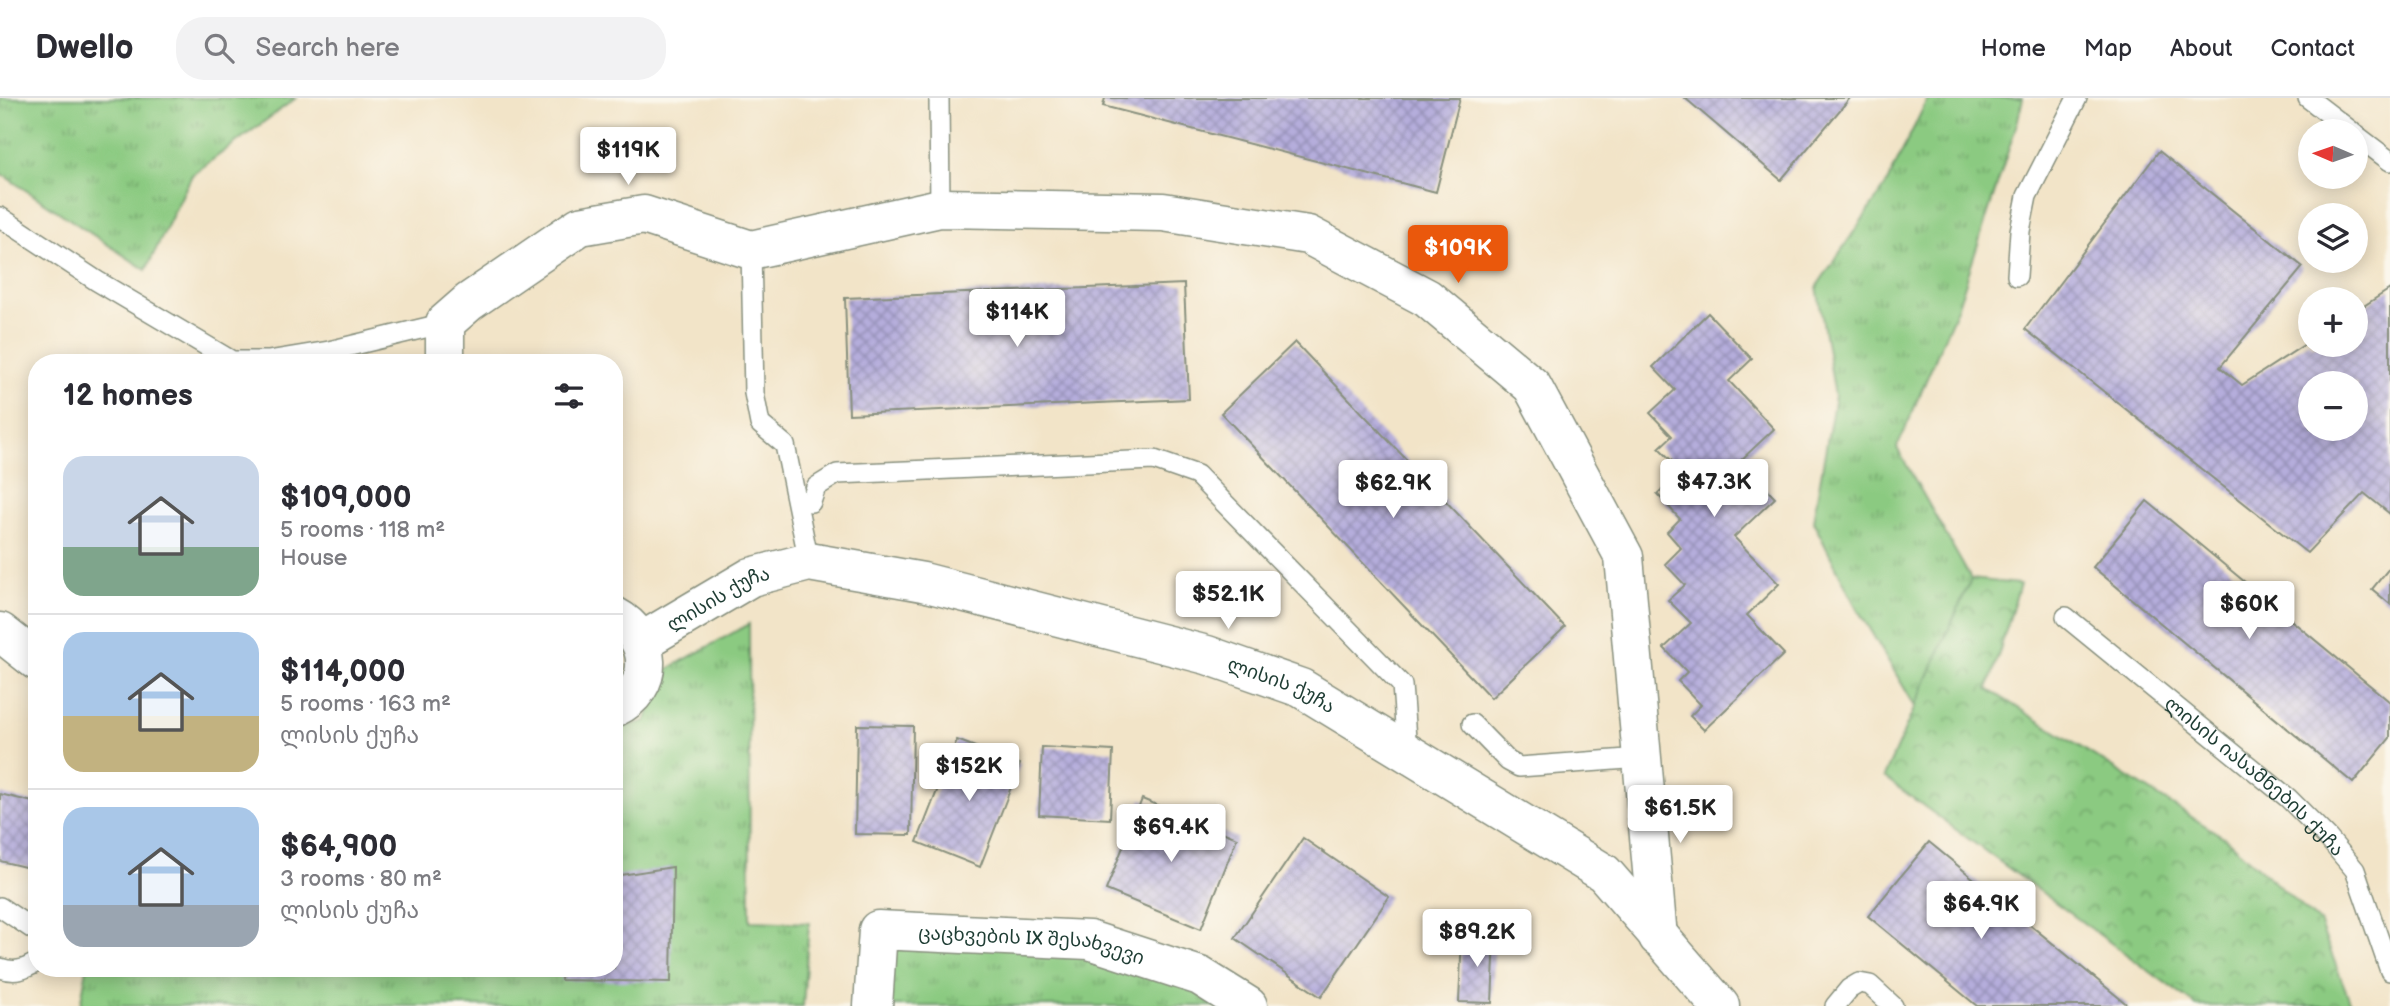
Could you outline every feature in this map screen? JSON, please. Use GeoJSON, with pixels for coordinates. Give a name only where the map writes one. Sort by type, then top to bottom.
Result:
{"type":"FeatureCollection","features":[{"type":"Feature","properties":{"kind":"street"},"geometry":{"type":"LineString","coordinates":[[444,354],[444,323],[469,302],[580,226],[644,215],[751,250],[940,208],[1163,212],[1308,235],[1427,298],[1532,386],[1624,557],[1658,937]]}},
{"type":"Feature","properties":{"kind":"street","name":"ლისის ქუჩა"},"geometry":{"type":"LineString","coordinates":[[641,642],[751,577],[809,562],[923,582],[1207,654],[1301,688],[1604,873],[1720,1006]]}},
{"type":"Feature","properties":{"kind":"street"},"geometry":{"type":"LineString","coordinates":[[623,621],[631,626],[641,642],[645,656],[641,683],[633,695],[623,702]]}},
{"type":"Feature","properties":{"kind":"street"},"geometry":{"type":"LineString","coordinates":[[1,637],[28,655]]}},
{"type":"Feature","properties":{"kind":"street","name":"ცაცხვების IX შესახვევი"},"geometry":{"type":"LineString","coordinates":[[873,1006],[878,930],[1089,940],[1200,976],[1248,1006]]}},
{"type":"Feature","properties":{"kind":"lane"},"geometry":{"type":"LineString","coordinates":[[939,98],[940,208]]}},
{"type":"Feature","properties":{"kind":"lane"},"geometry":{"type":"LineString","coordinates":[[2017,276],[2020,231],[2027,196],[2077,98]]}},
{"type":"Feature","properties":{"kind":"lane"},"geometry":{"type":"LineString","coordinates":[[2308,98],[2335,119]]}},
{"type":"Feature","properties":{"kind":"lane"},"geometry":{"type":"LineString","coordinates":[[2368,144],[2390,161]]}},
{"type":"Feature","properties":{"kind":"lane"},"geometry":{"type":"LineString","coordinates":[[0,217],[97,281],[220,354]]}},
{"type":"Feature","properties":{"kind":"lane"},"geometry":{"type":"LineString","coordinates":[[751,250],[754,393],[760,424],[785,445],[809,562]]}},
{"type":"Feature","properties":{"kind":"lane"},"geometry":{"type":"LineString","coordinates":[[308,354],[444,323]]}},
{"type":"Feature","properties":{"kind":"lane"},"geometry":{"type":"LineString","coordinates":[[811,502],[817,487],[837,474],[1154,460],[1197,475],[1402,685],[1407,752]]}},
{"type":"Feature","properties":{"kind":"lane","name":"ლისის იასამნების ქუჩა"},"geometry":{"type":"LineString","coordinates":[[2066,617],[2288,797],[2328,838],[2355,870],[2390,971]]}},
{"type":"Feature","properties":{"kind":"lane"},"geometry":{"type":"LineString","coordinates":[[1472,724],[1508,761],[1519,767],[1642,758]]}},
{"type":"Feature","properties":{"kind":"lane"},"geometry":{"type":"LineString","coordinates":[[0,907],[28,926]]}},
{"type":"Feature","properties":{"kind":"lane"},"geometry":{"type":"LineString","coordinates":[[0,968],[10,971],[28,968]]}},
{"type":"Feature","properties":{"kind":"lane"},"geometry":{"type":"LineString","coordinates":[[1835,1006],[1849,989],[1859,983],[1870,985],[1893,1006]]}},
{"type":"Feature","properties":{"kind":"green space"},"geometry":{"type":"Polygon","coordinates":[[[0,98],[296,98],[192,175],[146,270],[0,173],[0,98]]]}},
{"type":"Feature","properties":{"kind":"green space"},"geometry":{"type":"Polygon","coordinates":[[[1928,98],[2023,98],[1958,306],[1897,448],[1971,579],[1915,706],[1854,603],[1813,521],[1835,396],[1817,286],[1886,185],[1928,98]]]}},
{"type":"Feature","properties":{"kind":"green space"},"geometry":{"type":"Polygon","coordinates":[[[1971,579],[2020,584],[1988,689],[2225,838],[2319,922],[2352,1006],[2197,1006],[1884,777],[1971,579]]]}},
{"type":"Feature","properties":{"kind":"green space"},"geometry":{"type":"Polygon","coordinates":[[[749,624],[750,921],[809,923],[803,1006],[80,1006],[85,977],[623,977],[623,727],[646,721],[666,670],[749,624]]]}},
{"type":"Feature","properties":{"kind":"green space"},"geometry":{"type":"Polygon","coordinates":[[[878,930],[1089,940],[1248,1006],[873,1006],[878,930]]]}},
{"type":"Feature","properties":{"kind":"building"},"geometry":{"type":"Polygon","coordinates":[[[1105,98],[1460,98],[1436,192],[1103,106],[1105,98]]]}},
{"type":"Feature","properties":{"kind":"building"},"geometry":{"type":"Polygon","coordinates":[[[1685,98],[1850,98],[1781,180],[1685,98]]]}},
{"type":"Feature","properties":{"kind":"building"},"geometry":{"type":"Polygon","coordinates":[[[2159,151],[2298,263],[2298,273],[2220,367],[2242,385],[2298,349],[2298,357],[2368,357],[2368,303],[2390,289],[2390,514],[2364,493],[2307,553],[2025,329],[2159,151]]]}},
{"type":"Feature","properties":{"kind":"building"},"geometry":{"type":"Polygon","coordinates":[[[1184,284],[1189,399],[849,414],[845,298],[1184,284]]]}},
{"type":"Feature","properties":{"kind":"building"},"geometry":{"type":"Polygon","coordinates":[[[1708,313],[1752,359],[1729,381],[1774,429],[1740,461],[1775,498],[1734,537],[1779,584],[1747,615],[1784,654],[1704,730],[1690,716],[1701,705],[1678,681],[1687,672],[1664,648],[1691,623],[1668,600],[1685,585],[1665,564],[1681,548],[1667,532],[1680,519],[1657,494],[1682,471],[1659,448],[1672,436],[1650,413],[1675,390],[1653,367],[1708,313]]]}},
{"type":"Feature","properties":{"kind":"building"},"geometry":{"type":"Polygon","coordinates":[[[1295,342],[1565,627],[1491,698],[1221,413],[1295,342]]]}},
{"type":"Feature","properties":{"kind":"building"},"geometry":{"type":"Polygon","coordinates":[[[2147,501],[2390,702],[2390,738],[2353,783],[2093,567],[2147,501]]]}},
{"type":"Feature","properties":{"kind":"building"},"geometry":{"type":"Polygon","coordinates":[[[2390,567],[2390,604],[2372,589],[2390,567]]]}},
{"type":"Feature","properties":{"kind":"building"},"geometry":{"type":"Polygon","coordinates":[[[857,725],[913,726],[911,835],[855,834],[857,725]]]}},
{"type":"Feature","properties":{"kind":"building"},"geometry":{"type":"Polygon","coordinates":[[[957,740],[1020,764],[980,867],[917,842],[957,740]]]}},
{"type":"Feature","properties":{"kind":"building"},"geometry":{"type":"Polygon","coordinates":[[[1042,747],[1113,751],[1110,819],[1039,815],[1042,747]]]}},
{"type":"Feature","properties":{"kind":"building"},"geometry":{"type":"Polygon","coordinates":[[[0,794],[28,801],[28,868],[0,861],[0,794]]]}},
{"type":"Feature","properties":{"kind":"building"},"geometry":{"type":"Polygon","coordinates":[[[1142,799],[1237,838],[1201,929],[1106,890],[1142,799]]]}},
{"type":"Feature","properties":{"kind":"building"},"geometry":{"type":"Polygon","coordinates":[[[1303,838],[1389,897],[1321,997],[1235,938],[1303,838]]]}},
{"type":"Feature","properties":{"kind":"building"},"geometry":{"type":"Polygon","coordinates":[[[1929,842],[2129,1006],[1977,1006],[1868,916],[1929,842]]]}},
{"type":"Feature","properties":{"kind":"building"},"geometry":{"type":"Polygon","coordinates":[[[673,867],[671,982],[561,980],[561,977],[623,977],[623,875],[673,867]]]}},
{"type":"Feature","properties":{"kind":"building"},"geometry":{"type":"Polygon","coordinates":[[[1462,935],[1495,936],[1492,1003],[1459,1002],[1462,935]]]}}]}
